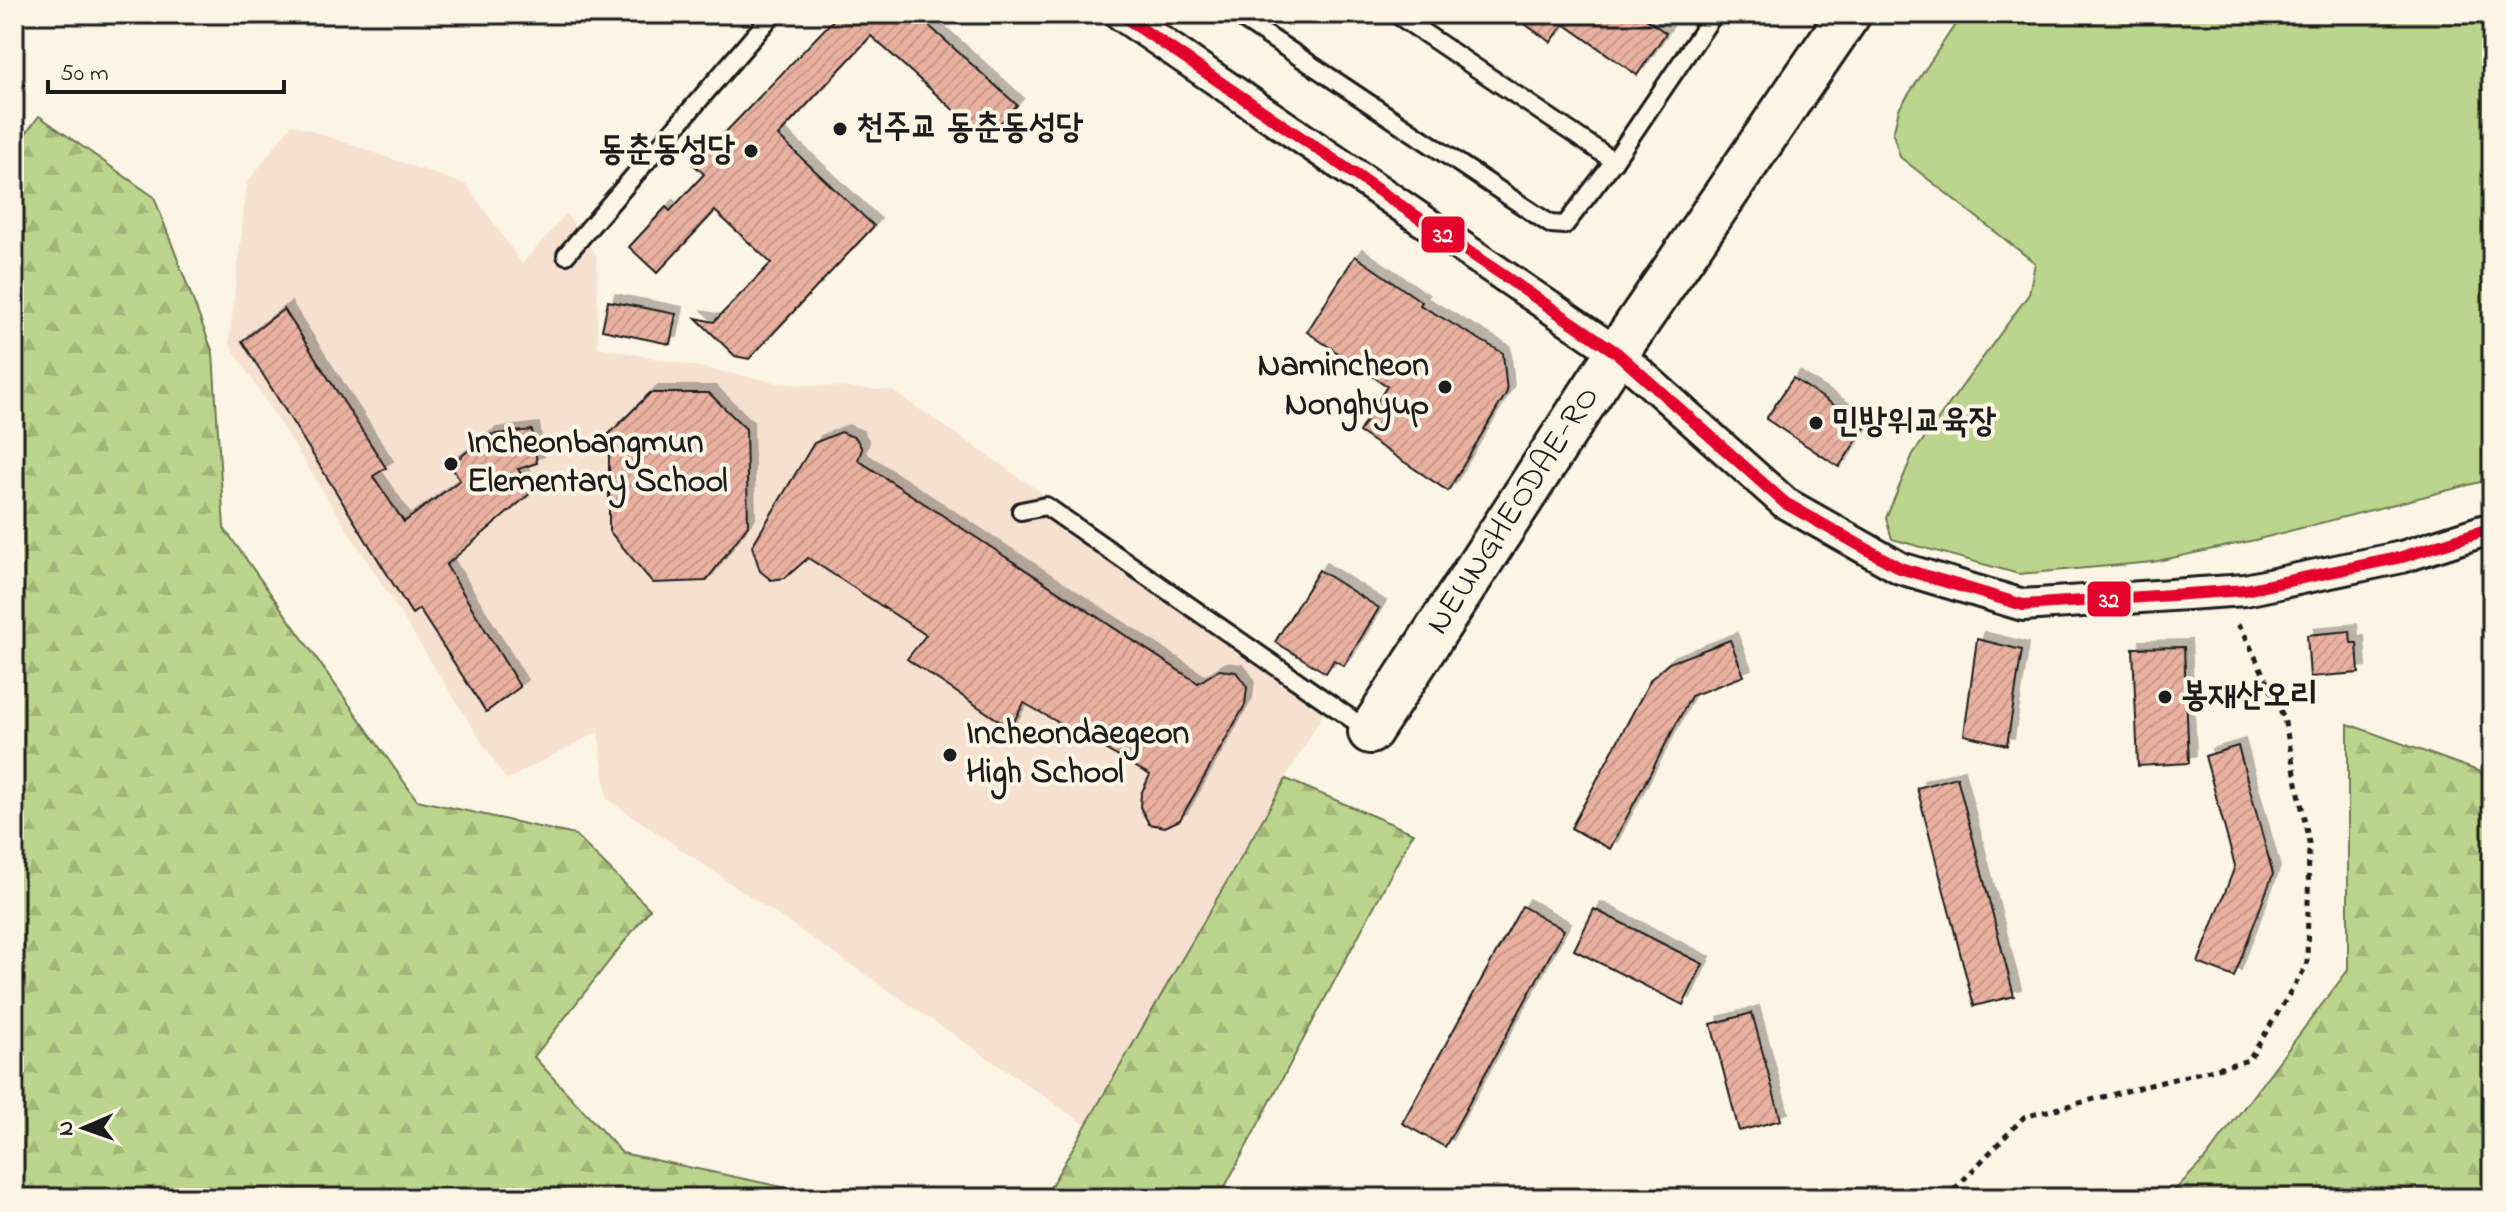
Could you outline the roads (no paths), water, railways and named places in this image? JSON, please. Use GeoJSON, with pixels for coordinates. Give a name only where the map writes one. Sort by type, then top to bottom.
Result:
{"type":"FeatureCollection","features":[{"type":"Feature","properties":{"kind":"main road","name":"NEUNGHEODAE-RO"},"geometry":{"type":"LineString","coordinates":[[1370,732],[1617,353],[1849,14]]}},
{"type":"Feature","properties":{"kind":"street"},"geometry":{"type":"LineString","coordinates":[[1120,14],[1617,353],[1785,503],[1900,568],[2023,605],[2245,590],[2402,557],[2492,528]]}},
{"type":"Feature","properties":{"kind":"lane"},"geometry":{"type":"LineString","coordinates":[[566,255],[773,14]]}},
{"type":"Feature","properties":{"kind":"lane"},"geometry":{"type":"LineString","coordinates":[[1235,14],[1550,224],[1565,225],[1614,161],[1714,14]]}},
{"type":"Feature","properties":{"kind":"lane"},"geometry":{"type":"LineString","coordinates":[[1396,14],[1614,161]]}},
{"type":"Feature","properties":{"kind":"lane"},"geometry":{"type":"LineString","coordinates":[[1021,511],[1046,506],[1370,732]]}},
{"type":"Feature","properties":{"kind":"place","name":"천주교 동춘동성당"},"geometry":{"type":"Point","coordinates":[840,129]}},
{"type":"Feature","properties":{"kind":"place","name":"동춘동성당"},"geometry":{"type":"Point","coordinates":[751,151]}},
{"type":"Feature","properties":{"kind":"place","name":"Namincheon Nonghyup"},"geometry":{"type":"Point","coordinates":[1445,387]}},
{"type":"Feature","properties":{"kind":"place","name":"민방위교육장"},"geometry":{"type":"Point","coordinates":[1816,423]}},
{"type":"Feature","properties":{"kind":"place","name":"Incheonbangmun Elementary School"},"geometry":{"type":"Point","coordinates":[451,464]}},
{"type":"Feature","properties":{"kind":"place","name":"봉재산오리"},"geometry":{"type":"Point","coordinates":[2165,697]}},
{"type":"Feature","properties":{"kind":"place","name":"Incheondaegeon High School"},"geometry":{"type":"Point","coordinates":[950,755]}}]}
